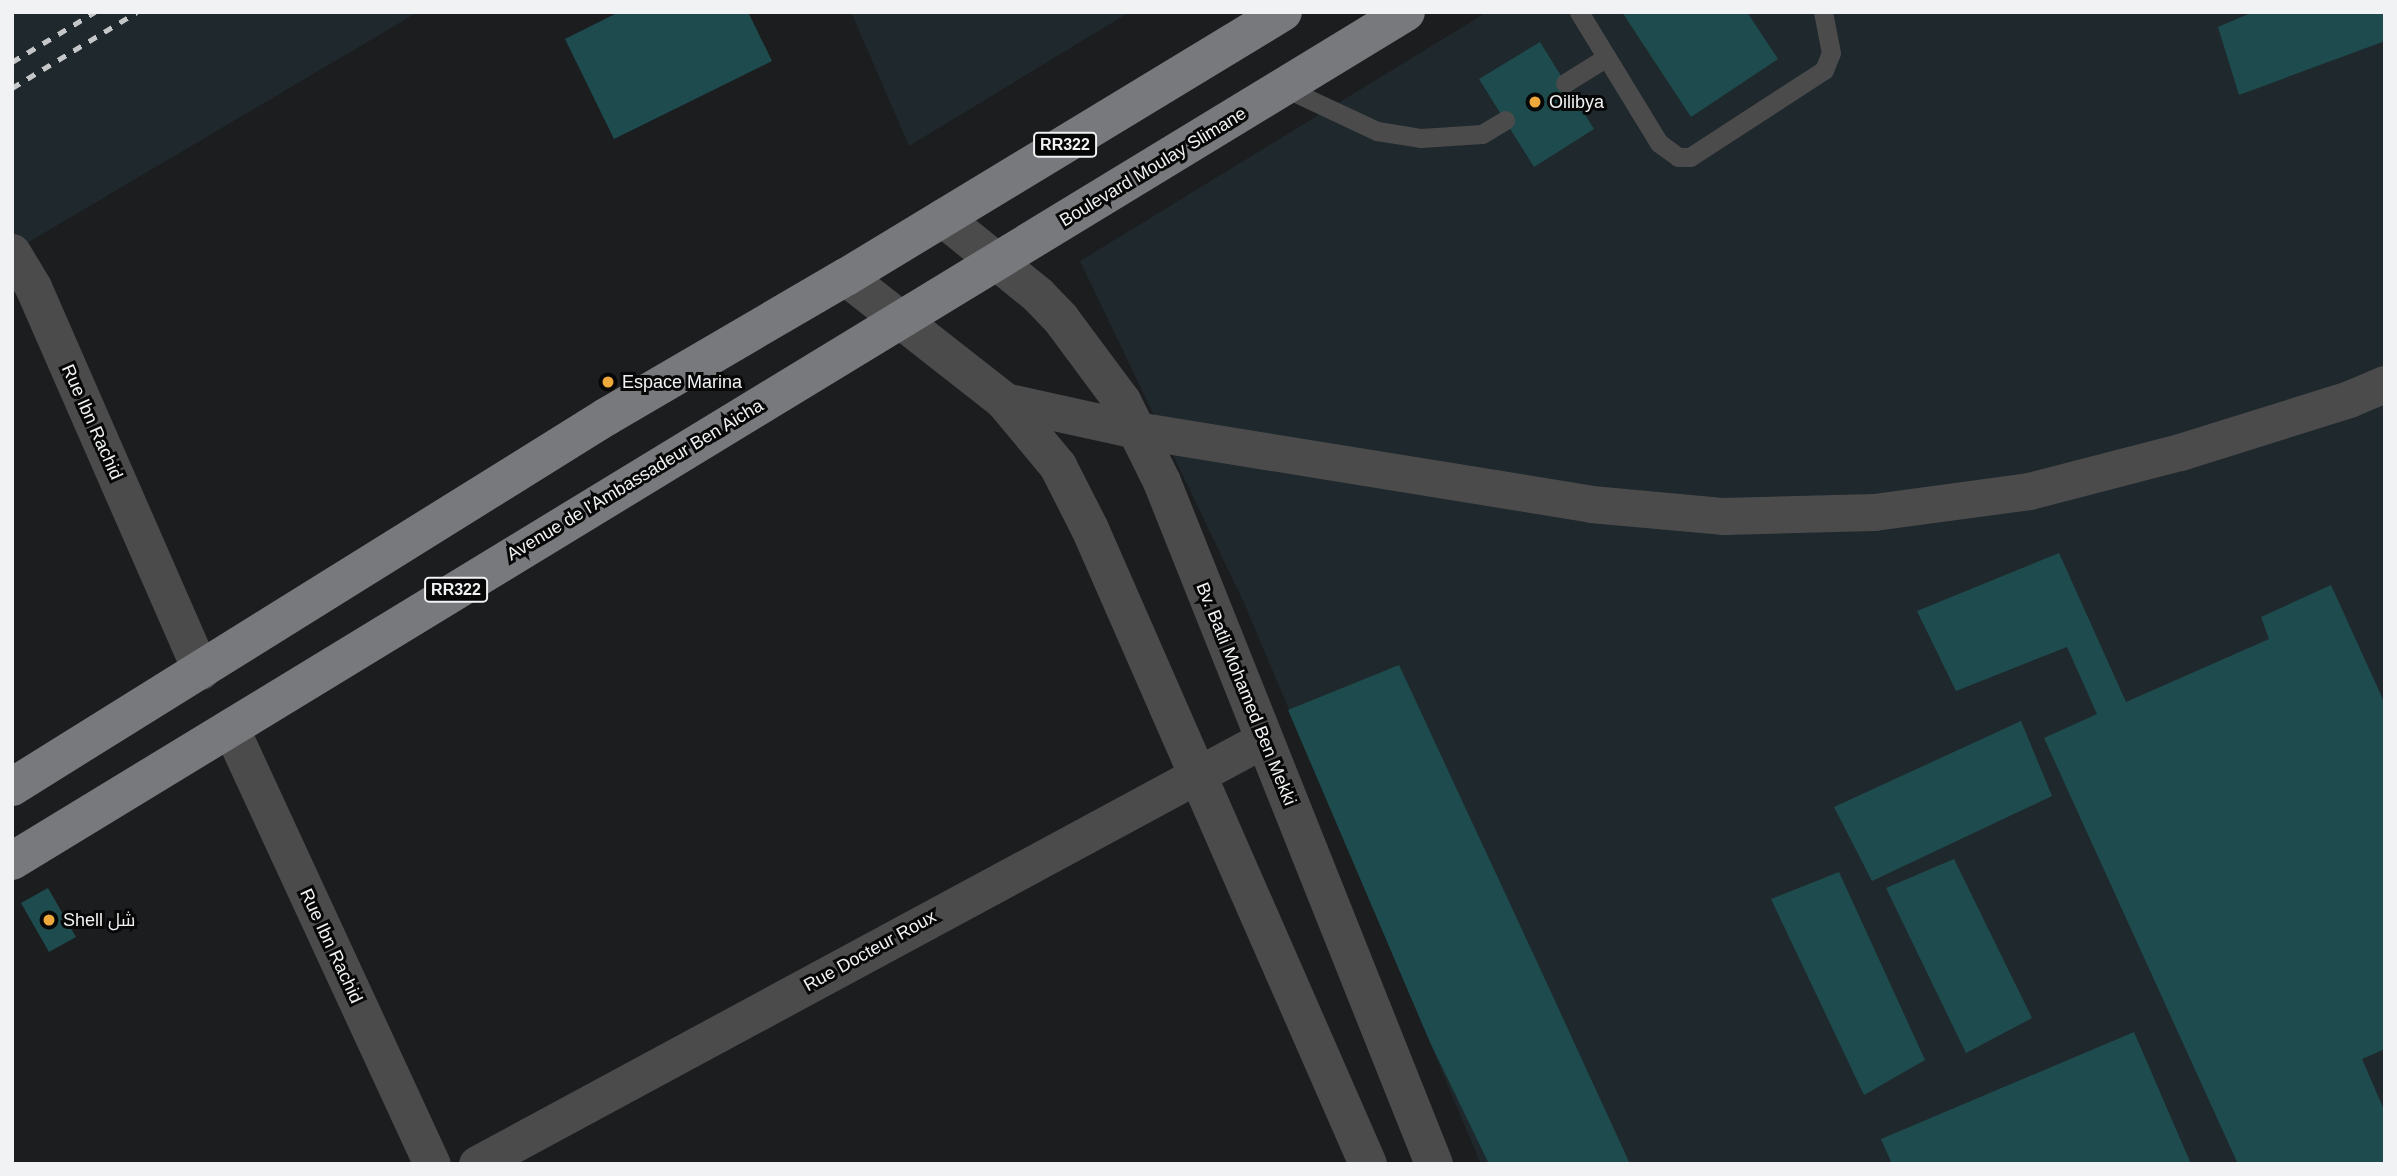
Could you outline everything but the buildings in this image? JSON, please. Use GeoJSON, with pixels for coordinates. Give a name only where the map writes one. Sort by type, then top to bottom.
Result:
{"type":"FeatureCollection","features":[{"type":"Feature","properties":{"kind":"main road","name":"RR322"},"geometry":{"type":"LineString","coordinates":[[12,787],[606,416],[846,277],[1283,12]]}},
{"type":"Feature","properties":{"kind":"main road","name":"Boulevard Moulay Slimane"},"geometry":{"type":"LineString","coordinates":[[899,319],[1406,12]]}},
{"type":"Feature","properties":{"kind":"main road","name":"Avenue de l'Ambassadeur Ben Aicha"},"geometry":{"type":"LineString","coordinates":[[12,861],[899,319]]}},
{"type":"Feature","properties":{"kind":"street","name":"Bv. Batli Mohamed Ben Mekki"},"geometry":{"type":"LineString","coordinates":[[943,218],[999,260],[1061,319],[1122,401],[1162,482],[1382,1026],[1434,1164]]}},
{"type":"Feature","properties":{"kind":"street","name":"Rue Ibn Rachid"},"geometry":{"type":"LineString","coordinates":[[12,252],[33,287],[201,671]]}},
{"type":"Feature","properties":{"kind":"street"},"geometry":{"type":"LineString","coordinates":[[846,277],[1004,401],[1041,442],[1073,492],[1368,1164]]}},
{"type":"Feature","properties":{"kind":"street"},"geometry":{"type":"LineString","coordinates":[[1004,401],[1136,430],[1591,504],[1724,516],[1874,512],[2029,491],[2180,452],[2349,399],[2385,384]]}},
{"type":"Feature","properties":{"kind":"street","name":"Rue Ibn Rachid"},"geometry":{"type":"LineString","coordinates":[[230,727],[432,1164]]}},
{"type":"Feature","properties":{"kind":"street","name":"Rue Docteur Roux"},"geometry":{"type":"LineString","coordinates":[[477,1164],[1198,772],[1264,739]]}},
{"type":"Feature","properties":{"kind":"lane"},"geometry":{"type":"LineString","coordinates":[[1579,12],[1659,143],[1678,157],[1690,157],[1824,70],[1831,53],[1823,12]]}},
{"type":"Feature","properties":{"kind":"lane"},"geometry":{"type":"LineString","coordinates":[[1565,83],[1607,57]]}},
{"type":"Feature","properties":{"kind":"lane"},"geometry":{"type":"LineString","coordinates":[[1283,88],[1377,131],[1421,138],[1482,134],[1505,120]]}},
{"type":"Feature","properties":{"kind":"shaded area"},"geometry":{"type":"Polygon","coordinates":[[[12,12],[418,12],[12,252],[12,12]]]}},
{"type":"Feature","properties":{"kind":"shaded area"},"geometry":{"type":"Polygon","coordinates":[[[851,12],[1130,12],[909,146],[851,12]]]}},
{"type":"Feature","properties":{"kind":"shaded area"},"geometry":{"type":"Polygon","coordinates":[[[1487,12],[2385,12],[2385,1164],[1481,1164],[1244,603],[1080,261],[1487,12]]]}},
{"type":"Feature","properties":{"kind":"railway"},"geometry":{"type":"LineString","coordinates":[[12,62],[95,12]]}},
{"type":"Feature","properties":{"kind":"railway"},"geometry":{"type":"LineString","coordinates":[[12,88],[137,12]]}},
{"type":"Feature","properties":{"kind":"place","name":"Oilibya"},"geometry":{"type":"Point","coordinates":[1535,102]}},
{"type":"Feature","properties":{"kind":"place","name":"Espace Marina"},"geometry":{"type":"Point","coordinates":[608,382]}},
{"type":"Feature","properties":{"kind":"place","name":"Shell شل"},"geometry":{"type":"Point","coordinates":[49,920]}}]}
